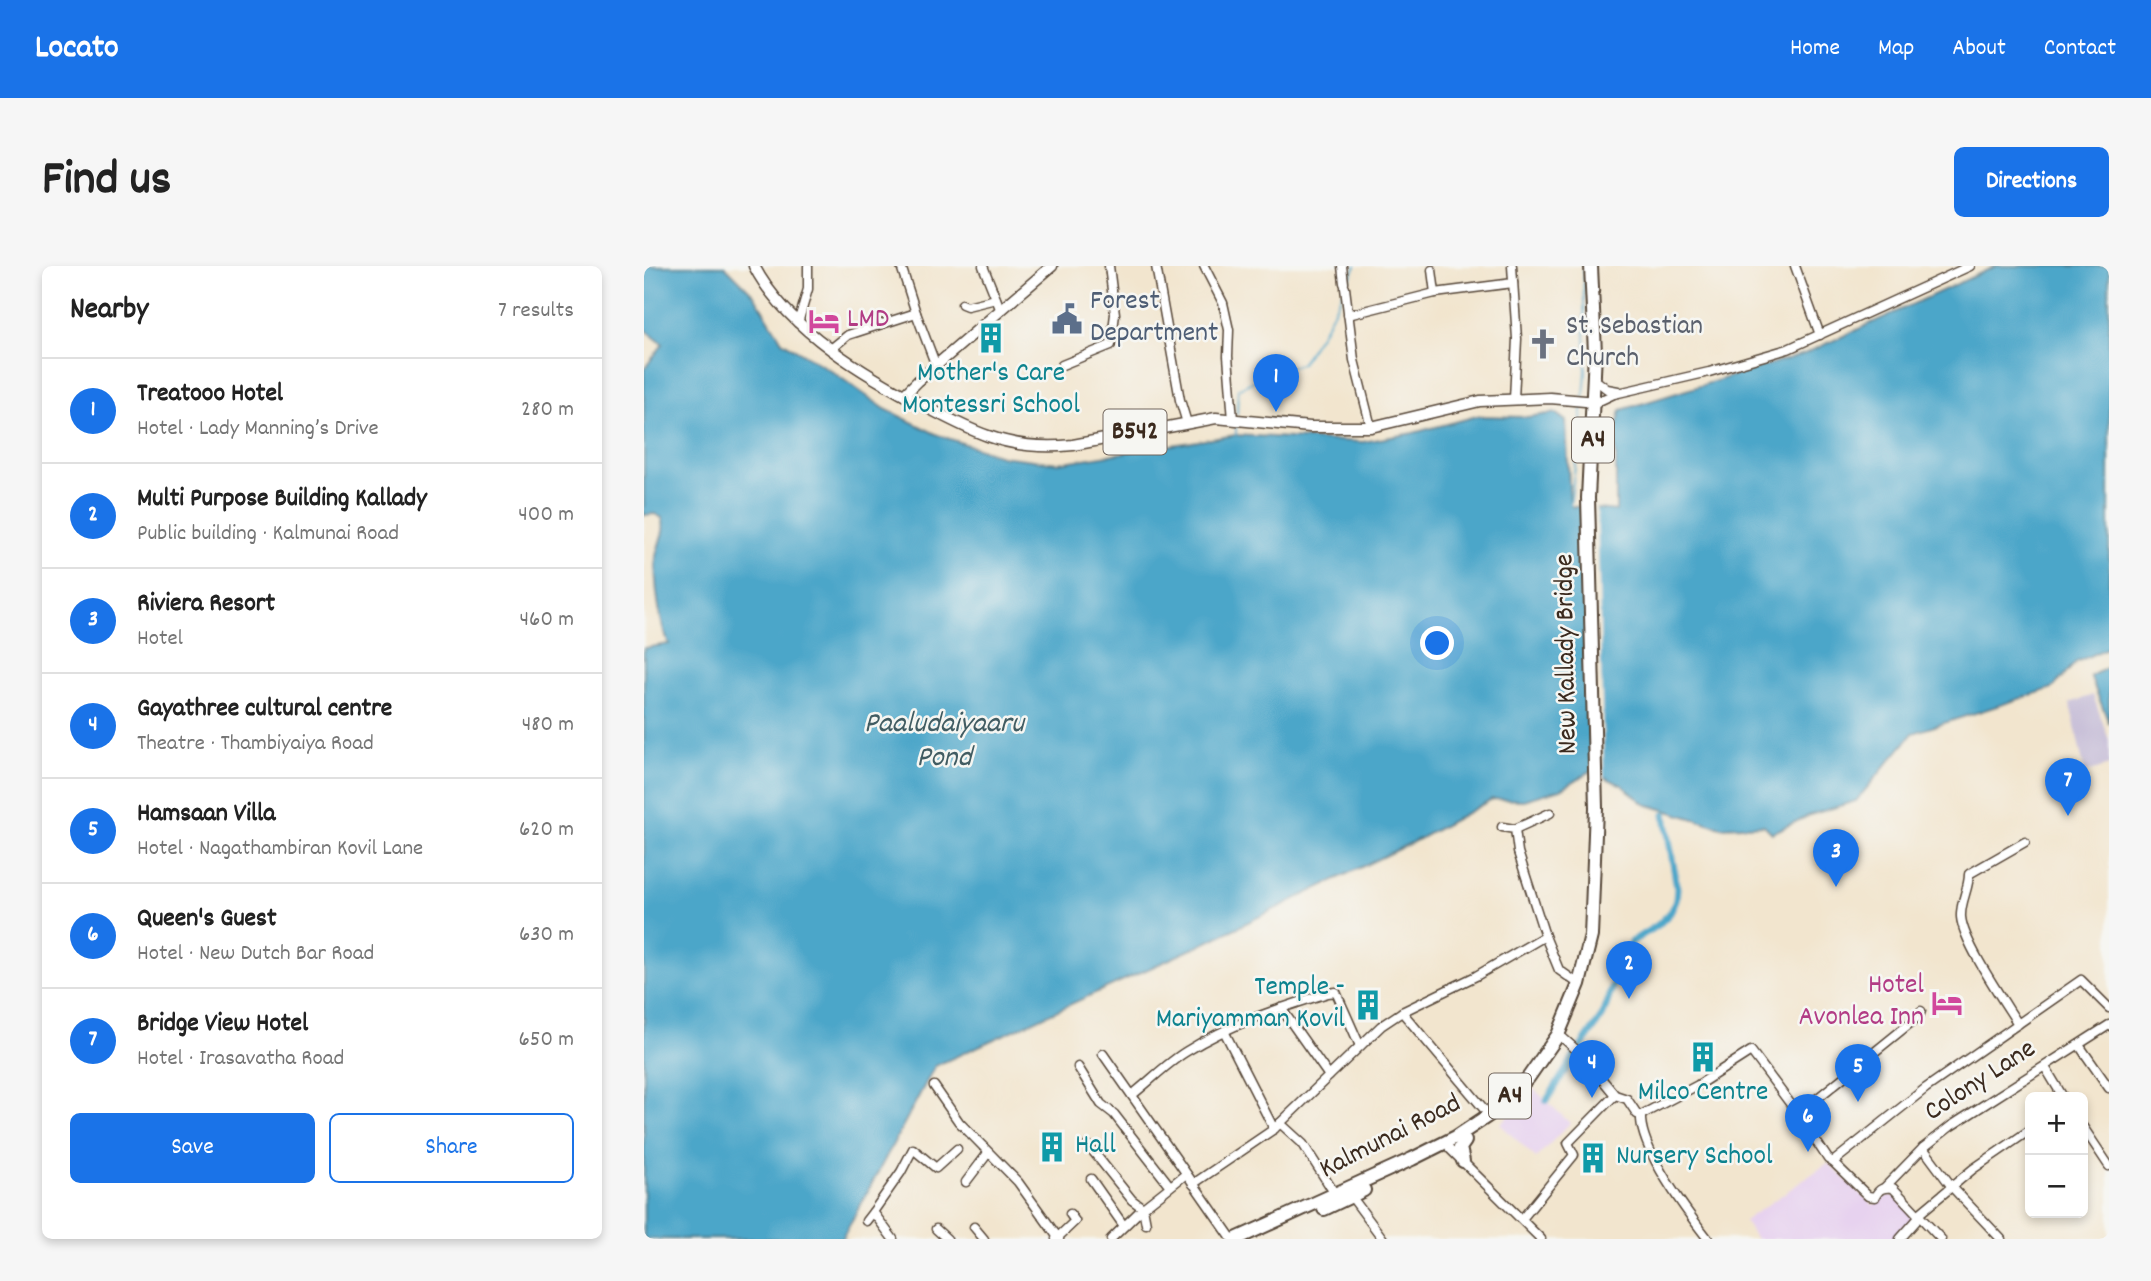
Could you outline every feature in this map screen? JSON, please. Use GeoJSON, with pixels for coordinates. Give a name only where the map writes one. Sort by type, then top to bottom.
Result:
{"type":"FeatureCollection","features":[{"type":"Feature","properties":{"kind":"highway","name":"A4"},"geometry":{"type":"LineString","coordinates":[[1591,266],[1595,353],[1594,405]]}},
{"type":"Feature","properties":{"kind":"highway","name":"A4"},"geometry":{"type":"LineString","coordinates":[[1594,405],[1598,382],[1598,266]]}},
{"type":"Feature","properties":{"kind":"highway","name":"New Kallady Bridge"},"geometry":{"type":"LineString","coordinates":[[1594,405],[1590,498],[1598,808]]}},
{"type":"Feature","properties":{"kind":"highway","name":"Kalmunai Road"},"geometry":{"type":"LineString","coordinates":[[1234,1239],[1456,1137],[1489,1115],[1528,1079],[1560,1037],[1580,984],[1592,925],[1598,808]]}},
{"type":"Feature","properties":{"kind":"highway","name":"Kalmunai Road"},"geometry":{"type":"LineString","coordinates":[[1256,1239],[1465,1141],[1492,1120],[1537,1075],[1580,1000],[1591,964],[1596,936],[1598,808]]}},
{"type":"Feature","properties":{"kind":"highway"},"geometry":{"type":"LineString","coordinates":[[1463,1161],[1460,1148],[1465,1141]]}},
{"type":"Feature","properties":{"kind":"main road","name":"B542"},"geometry":{"type":"LineString","coordinates":[[754,266],[773,297],[798,323],[867,374],[990,437],[1049,447],[1216,418],[1310,427],[1371,427],[1480,401],[1575,399],[1586,405],[1594,405]]}},
{"type":"Feature","properties":{"kind":"main road"},"geometry":{"type":"LineString","coordinates":[[904,395],[1052,266]]}},
{"type":"Feature","properties":{"kind":"street"},"geometry":{"type":"LineString","coordinates":[[798,323],[808,289],[808,266]]}},
{"type":"Feature","properties":{"kind":"street"},"geometry":{"type":"LineString","coordinates":[[901,266],[936,366]]}},
{"type":"Feature","properties":{"kind":"street"},"geometry":{"type":"LineString","coordinates":[[983,266],[1001,311]]}},
{"type":"Feature","properties":{"kind":"street"},"geometry":{"type":"LineString","coordinates":[[1062,365],[1111,345],[1115,314],[1109,266]]}},
{"type":"Feature","properties":{"kind":"street"},"geometry":{"type":"LineString","coordinates":[[1156,266],[1180,400],[1187,423]]}},
{"type":"Feature","properties":{"kind":"street"},"geometry":{"type":"LineString","coordinates":[[1204,266],[1223,303],[1230,330],[1228,356],[1233,420]]}},
{"type":"Feature","properties":{"kind":"street"},"geometry":{"type":"LineString","coordinates":[[1342,266],[1354,360],[1371,427]]}},
{"type":"Feature","properties":{"kind":"street"},"geometry":{"type":"LineString","coordinates":[[1512,266],[1517,339],[1514,399]]}},
{"type":"Feature","properties":{"kind":"street"},"geometry":{"type":"LineString","coordinates":[[1795,266],[1820,335]]}},
{"type":"Feature","properties":{"kind":"street"},"geometry":{"type":"LineString","coordinates":[[1594,405],[1625,392],[1756,359],[1820,335],[1856,316],[1970,266]]}},
{"type":"Feature","properties":{"kind":"street"},"geometry":{"type":"LineString","coordinates":[[1432,271],[1435,293]]}},
{"type":"Feature","properties":{"kind":"street"},"geometry":{"type":"LineString","coordinates":[[1348,315],[1435,293],[1513,283]]}},
{"type":"Feature","properties":{"kind":"street"},"geometry":{"type":"LineString","coordinates":[[962,304],[967,306],[996,299]]}},
{"type":"Feature","properties":{"kind":"street"},"geometry":{"type":"LineString","coordinates":[[832,348],[848,335],[916,313]]}},
{"type":"Feature","properties":{"kind":"street"},"geometry":{"type":"LineString","coordinates":[[1598,382],[1607,389],[1625,392]]}},
{"type":"Feature","properties":{"kind":"street"},"geometry":{"type":"LineString","coordinates":[[1502,827],[1515,828],[1550,813]]}},
{"type":"Feature","properties":{"kind":"street"},"geometry":{"type":"LineString","coordinates":[[1515,828],[1518,852],[1559,970],[1580,984]]}},
{"type":"Feature","properties":{"kind":"street"},"geometry":{"type":"LineString","coordinates":[[2018,1024],[1964,933],[1961,915],[1969,874],[2025,842]]}},
{"type":"Feature","properties":{"kind":"street"},"geometry":{"type":"LineString","coordinates":[[1193,1184],[1277,1126],[1381,1026],[1402,1012],[1507,959],[1545,936]]}},
{"type":"Feature","properties":{"kind":"street"},"geometry":{"type":"LineString","coordinates":[[1833,1162],[1926,1088],[2081,980],[2109,1008]]}},
{"type":"Feature","properties":{"kind":"street"},"geometry":{"type":"LineString","coordinates":[[1132,1095],[1185,1052],[1224,1031],[1328,993],[1336,992],[1360,1046]]}},
{"type":"Feature","properties":{"kind":"street"},"geometry":{"type":"LineString","coordinates":[[1281,1008],[1329,1076]]}},
{"type":"Feature","properties":{"kind":"street"},"geometry":{"type":"LineString","coordinates":[[1798,1114],[1919,1016],[1921,1011]]}},
{"type":"Feature","properties":{"kind":"street"},"geometry":{"type":"LineString","coordinates":[[1402,1012],[1489,1115]]}},
{"type":"Feature","properties":{"kind":"street","name":"Colony Lane"},"geometry":{"type":"LineString","coordinates":[[1885,1187],[1923,1149],[1951,1126],[2109,1025]]}},
{"type":"Feature","properties":{"kind":"street"},"geometry":{"type":"LineString","coordinates":[[1224,1031],[1277,1126],[1303,1144],[1335,1194]]}},
{"type":"Feature","properties":{"kind":"street"},"geometry":{"type":"LineString","coordinates":[[1560,1037],[1582,1055],[1615,1095],[1627,1100],[1637,1114],[1641,1115]]}},
{"type":"Feature","properties":{"kind":"street"},"geometry":{"type":"LineString","coordinates":[[2080,1045],[2109,1088]]}},
{"type":"Feature","properties":{"kind":"street"},"geometry":{"type":"LineString","coordinates":[[1641,1115],[1698,1085],[1751,1051],[1828,1159],[1868,1196],[1875,1197],[1877,1192],[1885,1187],[1893,1188],[1941,1239]]}},
{"type":"Feature","properties":{"kind":"street"},"geometry":{"type":"LineString","coordinates":[[1103,1054],[1234,1239]]}},
{"type":"Feature","properties":{"kind":"street"},"geometry":{"type":"LineString","coordinates":[[1078,1067],[1101,1104],[1114,1114],[1170,1186]]}},
{"type":"Feature","properties":{"kind":"street"},"geometry":{"type":"LineString","coordinates":[[2045,1067],[2060,1092]]}},
{"type":"Feature","properties":{"kind":"street"},"geometry":{"type":"LineString","coordinates":[[933,1086],[959,1122],[1018,1182],[1058,1238],[1075,1222],[1070,1214]]}},
{"type":"Feature","properties":{"kind":"street"},"geometry":{"type":"LineString","coordinates":[[1522,1219],[1574,1155],[1568,1143],[1615,1095]]}},
{"type":"Feature","properties":{"kind":"street"},"geometry":{"type":"LineString","coordinates":[[1641,1115],[1640,1124],[1668,1184],[1708,1239]]}},
{"type":"Feature","properties":{"kind":"street"},"geometry":{"type":"LineString","coordinates":[[1900,1239],[1919,1214],[1973,1169],[2025,1133]]}},
{"type":"Feature","properties":{"kind":"street"},"geometry":{"type":"LineString","coordinates":[[2088,1134],[2109,1166]]}},
{"type":"Feature","properties":{"kind":"street"},"geometry":{"type":"LineString","coordinates":[[1088,1145],[1132,1200],[1143,1208],[1146,1224]]}},
{"type":"Feature","properties":{"kind":"street"},"geometry":{"type":"LineString","coordinates":[[866,1221],[901,1172],[913,1149],[936,1168],[957,1149]]}},
{"type":"Feature","properties":{"kind":"street"},"geometry":{"type":"LineString","coordinates":[[1450,1149],[1541,1239]]}},
{"type":"Feature","properties":{"kind":"street"},"geometry":{"type":"LineString","coordinates":[[1923,1149],[1952,1187],[2001,1239]]}},
{"type":"Feature","properties":{"kind":"street"},"geometry":{"type":"LineString","coordinates":[[966,1182],[988,1153]]}},
{"type":"Feature","properties":{"kind":"street"},"geometry":{"type":"LineString","coordinates":[[1111,1239],[1143,1208],[1186,1174]]}},
{"type":"Feature","properties":{"kind":"street"},"geometry":{"type":"LineString","coordinates":[[1091,1179],[1124,1226]]}},
{"type":"Feature","properties":{"kind":"street"},"geometry":{"type":"LineString","coordinates":[[1351,1196],[1383,1239]]}},
{"type":"Feature","properties":{"kind":"street"},"geometry":{"type":"LineString","coordinates":[[873,1212],[893,1239]]}},
{"type":"Feature","properties":{"kind":"street"},"geometry":{"type":"LineString","coordinates":[[974,1227],[984,1239]]}},
{"type":"Feature","properties":{"kind":"street"},"geometry":{"type":"LineString","coordinates":[[936,1229],[947,1239]]}},
{"type":"Feature","properties":{"kind":"shaded area"},"geometry":{"type":"Polygon","coordinates":[[[2093,695],[2109,740],[2109,765],[2085,773],[2070,703],[2093,695]]]}},
{"type":"Feature","properties":{"kind":"shaded area"},"geometry":{"type":"Polygon","coordinates":[[[1534,1089],[1570,1123],[1536,1158],[1500,1124],[1534,1089]]]}},
{"type":"Feature","properties":{"kind":"shaded area"},"geometry":{"type":"Polygon","coordinates":[[[1828,1163],[1873,1205],[1888,1195],[1897,1197],[1916,1217],[1895,1239],[1756,1239],[1744,1221],[1828,1163]]]}},
{"type":"Feature","properties":{"kind":"water","name":"Paaludaiyaaru Pond"},"geometry":{"type":"Polygon","coordinates":[[[644,266],[725,266],[754,295],[782,341],[830,370],[885,409],[938,435],[1001,456],[1058,463],[1236,435],[1363,442],[1413,433],[1477,416],[1527,417],[1555,413],[1566,421],[1570,506],[1616,511],[1616,430],[1621,410],[1804,354],[1996,266],[2109,266],[2109,647],[2076,662],[2053,688],[1913,733],[1856,801],[1810,815],[1772,833],[1764,825],[1721,827],[1645,804],[1622,785],[1591,771],[1561,789],[1524,800],[1492,799],[1421,838],[1205,943],[935,1066],[842,1239],[644,1239],[644,648],[669,644],[660,613],[656,577],[656,556],[663,523],[662,518],[655,514],[644,515],[644,369],[663,344],[644,329],[644,266]]]}},
{"type":"Feature","properties":{"kind":"water"},"geometry":{"type":"Polygon","coordinates":[[[2109,667],[2109,723],[2090,676],[2109,667]]]}},
{"type":"Feature","properties":{"kind":"pier"},"geometry":{"type":"Polygon","coordinates":[[[1585,504],[1597,506],[1604,779],[1592,775],[1585,504]]]}},
{"type":"Feature","properties":{"kind":"waterway"},"geometry":{"type":"LineString","coordinates":[[1347,284],[1356,266]]}},
{"type":"Feature","properties":{"kind":"waterway"},"geometry":{"type":"LineString","coordinates":[[1583,266],[1586,372],[1584,398]]}},
{"type":"Feature","properties":{"kind":"waterway"},"geometry":{"type":"LineString","coordinates":[[1237,414],[1238,389],[1269,373],[1301,364],[1327,324],[1343,292]]}},
{"type":"Feature","properties":{"kind":"waterway"},"geometry":{"type":"LineString","coordinates":[[1570,506],[1583,403]]}},
{"type":"Feature","properties":{"kind":"waterway"},"geometry":{"type":"LineString","coordinates":[[1236,425],[1236,435]]}},
{"type":"Feature","properties":{"kind":"waterway"},"geometry":{"type":"LineString","coordinates":[[1581,1047],[1603,1015],[1631,942],[1658,925],[1670,913],[1676,900],[1677,888],[1665,815]]}},
{"type":"Feature","properties":{"kind":"waterway"},"geometry":{"type":"LineString","coordinates":[[1547,1100],[1576,1054]]}},
{"type":"Feature","properties":{"kind":"place","name":"Forest Department"},"geometry":{"type":"Point","coordinates":[1067,319]}},
{"type":"Feature","properties":{"kind":"place","name":"LMD"},"geometry":{"type":"Point","coordinates":[824,321]}},
{"type":"Feature","properties":{"kind":"place","name":"Mother's Care Montessri School"},"geometry":{"type":"Point","coordinates":[991,338]}},
{"type":"Feature","properties":{"kind":"place","name":"St. Sebastian Church"},"geometry":{"type":"Point","coordinates":[1543,344]}},
{"type":"Feature","properties":{"kind":"place","name":"Treatooo Hotel"},"geometry":{"type":"Point","coordinates":[1276,412]}},
{"type":"Feature","properties":{"kind":"place","name":"Bridge View Hotel"},"geometry":{"type":"Point","coordinates":[2068,816]}},
{"type":"Feature","properties":{"kind":"place","name":"Riviera Resort"},"geometry":{"type":"Point","coordinates":[1836,887]}},
{"type":"Feature","properties":{"kind":"place","name":"Multi Purpose Building Kallady"},"geometry":{"type":"Point","coordinates":[1629,999]}},
{"type":"Feature","properties":{"kind":"place","name":"Hotel Avonlea Inn"},"geometry":{"type":"Point","coordinates":[1947,1003]}},
{"type":"Feature","properties":{"kind":"place","name":"Temple - Mariyamman Kovil"},"geometry":{"type":"Point","coordinates":[1368,1005]}},
{"type":"Feature","properties":{"kind":"place","name":"Milco Centre"},"geometry":{"type":"Point","coordinates":[1703,1057]}},
{"type":"Feature","properties":{"kind":"place","name":"Gayathree cultural centre"},"geometry":{"type":"Point","coordinates":[1592,1098]}},
{"type":"Feature","properties":{"kind":"place","name":"Hamsaan Villa"},"geometry":{"type":"Point","coordinates":[1858,1102]}},
{"type":"Feature","properties":{"kind":"place","name":"Hall"},"geometry":{"type":"Point","coordinates":[1052,1147]}},
{"type":"Feature","properties":{"kind":"place","name":"Queen's Guest"},"geometry":{"type":"Point","coordinates":[1808,1152]}},
{"type":"Feature","properties":{"kind":"place","name":"Nursery School"},"geometry":{"type":"Point","coordinates":[1593,1158]}}]}
